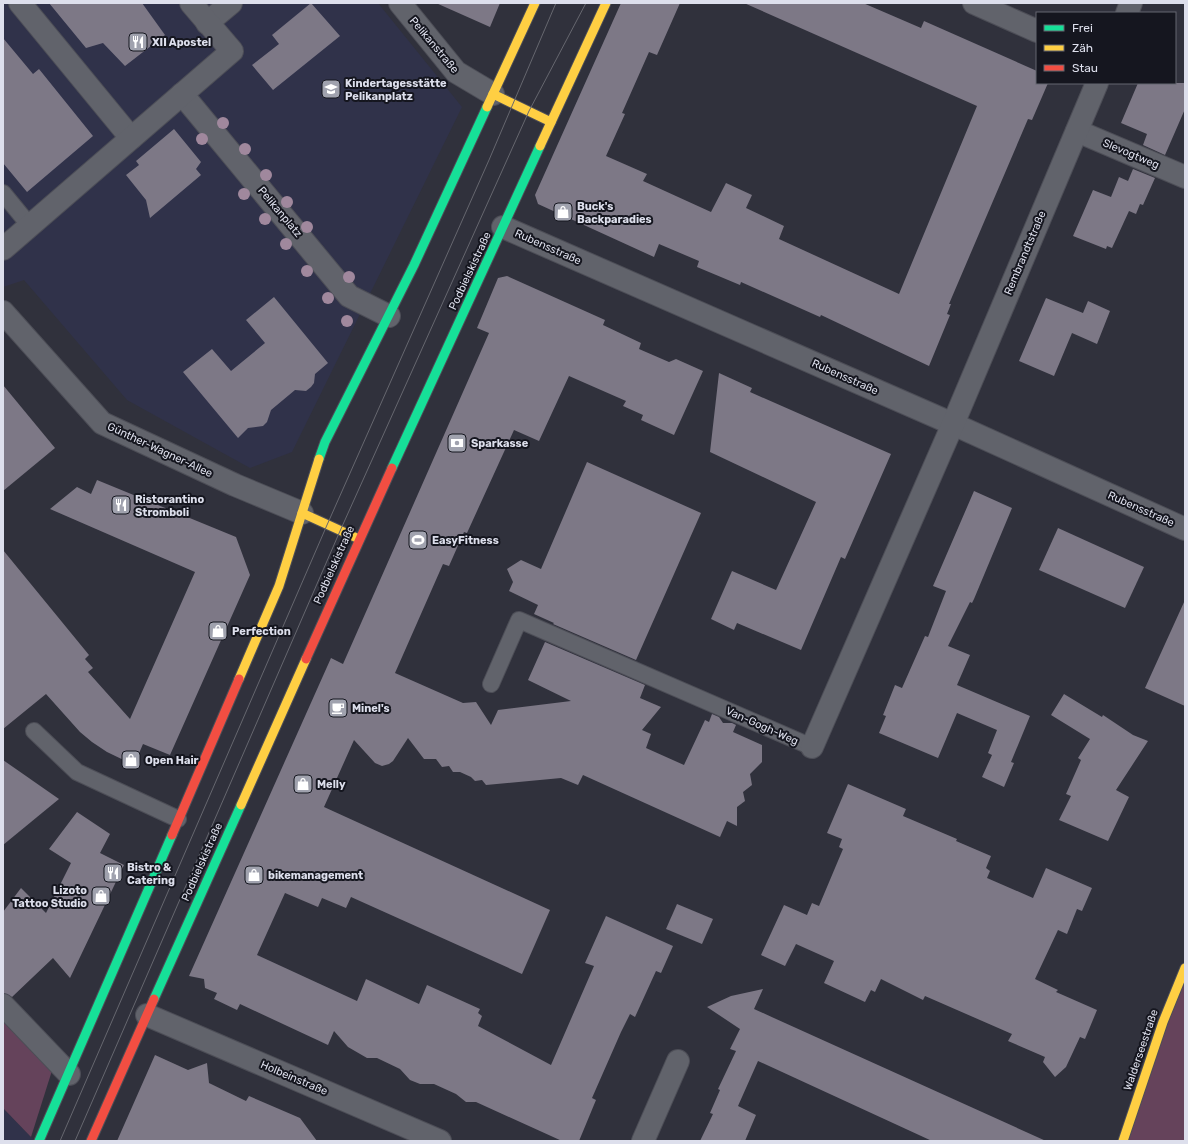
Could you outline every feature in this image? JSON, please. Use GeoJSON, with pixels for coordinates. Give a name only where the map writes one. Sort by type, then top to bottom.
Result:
{"type":"FeatureCollection","features":[{"type":"Feature","properties":{"kind":"main road"},"geometry":{"type":"LineString","coordinates":[[39,1141],[279,586],[328,436],[389,316],[535,3]]}},
{"type":"Feature","properties":{"kind":"main road","name":"Podbielskistraße"},"geometry":{"type":"LineString","coordinates":[[90,1141],[359,539],[606,3]]}},
{"type":"Feature","properties":{"kind":"main road"},"geometry":{"type":"LineString","coordinates":[[493,94],[551,122]]}},
{"type":"Feature","properties":{"kind":"main road"},"geometry":{"type":"LineString","coordinates":[[302,513],[359,539]]}},
{"type":"Feature","properties":{"kind":"main road","name":"Walderseestraße"},"geometry":{"type":"LineString","coordinates":[[1123,1141],[1163,1022],[1185,968]]}},
{"type":"Feature","properties":{"kind":"street"},"geometry":{"type":"LineString","coordinates":[[20,3],[131,138]]}},
{"type":"Feature","properties":{"kind":"street"},"geometry":{"type":"LineString","coordinates":[[3,249],[232,51],[191,3]]}},
{"type":"Feature","properties":{"kind":"street"},"geometry":{"type":"LineString","coordinates":[[207,23],[231,3]]}},
{"type":"Feature","properties":{"kind":"street","name":"Pelikanstraße"},"geometry":{"type":"LineString","coordinates":[[400,3],[456,72],[493,94]]}},
{"type":"Feature","properties":{"kind":"street"},"geometry":{"type":"LineString","coordinates":[[974,3],[1036,31]]}},
{"type":"Feature","properties":{"kind":"street","name":"Rembrandtstraße"},"geometry":{"type":"LineString","coordinates":[[953,424],[1097,84]]}},
{"type":"Feature","properties":{"kind":"street","name":"Pelikanplatz"},"geometry":{"type":"LineString","coordinates":[[182,94],[349,296],[389,316]]}},
{"type":"Feature","properties":{"kind":"street","name":"Slevogtweg"},"geometry":{"type":"LineString","coordinates":[[1077,131],[1185,177]]}},
{"type":"Feature","properties":{"kind":"street","name":"Rubensstraße"},"geometry":{"type":"LineString","coordinates":[[503,227],[953,424],[1185,529]]}},
{"type":"Feature","properties":{"kind":"street","name":"Günther-Wagner-Allee"},"geometry":{"type":"LineString","coordinates":[[3,312],[102,423],[235,485],[302,513]]}},
{"type":"Feature","properties":{"kind":"street","name":"Günther-Wagner-Allee"},"geometry":{"type":"LineString","coordinates":[[3,328],[25,336]]}},
{"type":"Feature","properties":{"kind":"street","name":"Van-Gogh-Weg"},"geometry":{"type":"LineString","coordinates":[[812,747],[953,424]]}},
{"type":"Feature","properties":{"kind":"street"},"geometry":{"type":"LineString","coordinates":[[3,1005],[69,1074]]}},
{"type":"Feature","properties":{"kind":"street","name":"Holbeinstraße"},"geometry":{"type":"LineString","coordinates":[[147,1015],[440,1141]]}},
{"type":"Feature","properties":{"kind":"street"},"geometry":{"type":"LineString","coordinates":[[643,1141],[678,1061]]}},
{"type":"Feature","properties":{"kind":"lane"},"geometry":{"type":"LineString","coordinates":[[3,193],[30,226]]}},
{"type":"Feature","properties":{"kind":"lane","name":"Van-Gogh-Weg"},"geometry":{"type":"LineString","coordinates":[[491,684],[519,620],[812,747]]}},
{"type":"Feature","properties":{"kind":"lane"},"geometry":{"type":"LineString","coordinates":[[34,731],[77,772],[178,818]]}},
{"type":"Feature","properties":{"kind":"shaded area"},"geometry":{"type":"Polygon","coordinates":[[[3,3],[378,3],[462,107],[292,452],[250,468],[127,400],[24,280],[3,287],[3,3]]]}},
{"type":"Feature","properties":{"kind":"shaded area"},"geometry":{"type":"Polygon","coordinates":[[[1185,968],[1185,1141],[1123,1141],[1185,968]]]}},
{"type":"Feature","properties":{"kind":"shaded area"},"geometry":{"type":"Polygon","coordinates":[[[3,1004],[56,1058],[31,1137],[3,1108],[3,1004]]]}},
{"type":"Feature","properties":{"kind":"shaded area"},"geometry":{"type":"Polygon","coordinates":[[[3,1108],[31,1137],[35,1141],[3,1141],[3,1108]]]}},
{"type":"Feature","properties":{"kind":"building"},"geometry":{"type":"Polygon","coordinates":[[[49,3],[142,3],[165,35],[125,66],[103,43],[86,48],[49,3]]]}},
{"type":"Feature","properties":{"kind":"building"},"geometry":{"type":"Polygon","coordinates":[[[311,3],[340,36],[273,90],[252,65],[279,44],[272,35],[311,3]]]}},
{"type":"Feature","properties":{"kind":"building"},"geometry":{"type":"Polygon","coordinates":[[[436,3],[500,3],[490,27],[436,3]]]}},
{"type":"Feature","properties":{"kind":"building"},"geometry":{"type":"Polygon","coordinates":[[[621,3],[680,3],[657,55],[649,52],[622,113],[625,114],[606,156],[647,174],[643,181],[711,212],[726,183],[752,195],[746,208],[784,226],[779,239],[899,294],[977,106],[744,3],[863,3],[921,28],[924,21],[1036,71],[1036,84],[1048,84],[1032,120],[1028,119],[949,304],[951,304],[947,314],[950,315],[929,366],[821,315],[820,317],[741,282],[740,285],[697,267],[699,261],[659,244],[654,257],[538,204],[535,195],[621,3]]]}},
{"type":"Feature","properties":{"kind":"building"},"geometry":{"type":"Polygon","coordinates":[[[3,38],[33,74],[39,69],[93,136],[27,192],[3,163],[3,38]]]}},
{"type":"Feature","properties":{"kind":"building"},"geometry":{"type":"Polygon","coordinates":[[[1185,83],[1185,109],[1165,155],[1143,145],[1147,134],[1121,123],[1138,84],[1185,83]]]}},
{"type":"Feature","properties":{"kind":"building"},"geometry":{"type":"Polygon","coordinates":[[[174,129],[201,162],[196,169],[201,175],[150,218],[146,200],[126,175],[139,165],[136,161],[174,129]]]}},
{"type":"Feature","properties":{"kind":"building"},"geometry":{"type":"Polygon","coordinates":[[[1133,169],[1155,178],[1143,205],[1140,204],[1136,214],[1129,211],[1112,248],[1107,246],[1106,249],[1073,236],[1093,190],[1111,197],[1119,177],[1128,181],[1133,169]]]}},
{"type":"Feature","properties":{"kind":"building"},"geometry":{"type":"Polygon","coordinates":[[[507,276],[605,320],[603,325],[641,343],[639,349],[669,362],[676,359],[703,371],[674,435],[641,420],[643,415],[623,406],[626,401],[569,376],[539,441],[514,430],[467,533],[464,532],[449,566],[443,564],[395,673],[463,703],[476,702],[491,725],[498,710],[571,701],[528,680],[545,642],[645,685],[640,698],[661,707],[642,730],[651,734],[646,748],[684,765],[705,720],[709,722],[712,714],[719,717],[723,723],[732,723],[736,725],[733,732],[762,745],[762,762],[750,774],[752,785],[743,792],[745,801],[737,807],[737,826],[727,821],[720,837],[583,775],[578,785],[561,778],[486,785],[482,780],[475,781],[471,777],[460,772],[453,772],[449,766],[442,767],[436,759],[424,759],[408,738],[393,761],[382,766],[375,763],[354,740],[324,807],[550,910],[522,974],[351,897],[346,908],[322,898],[318,907],[285,893],[257,955],[357,1001],[366,979],[419,1004],[427,985],[480,1009],[478,1013],[482,1016],[478,1026],[551,1065],[594,966],[585,963],[606,916],[673,946],[661,973],[656,971],[635,1017],[630,1014],[621,1032],[592,1098],[596,1100],[579,1141],[562,1141],[476,1102],[466,1102],[456,1094],[434,1084],[420,1084],[410,1080],[400,1069],[377,1058],[367,1058],[348,1047],[334,1031],[328,1045],[240,1004],[237,1010],[214,999],[217,993],[205,988],[204,979],[189,976],[331,658],[343,664],[489,333],[477,328],[498,278],[507,276]]]}},
{"type":"Feature","properties":{"kind":"building"},"geometry":{"type":"Polygon","coordinates":[[[274,297],[328,363],[315,374],[314,383],[311,387],[306,391],[295,390],[271,410],[267,422],[263,426],[248,428],[238,438],[183,372],[212,349],[231,371],[265,343],[246,320],[274,297]]]}},
{"type":"Feature","properties":{"kind":"building"},"geometry":{"type":"Polygon","coordinates":[[[1046,298],[1083,313],[1088,301],[1110,311],[1097,344],[1072,333],[1054,376],[1019,361],[1046,298]]]}},
{"type":"Feature","properties":{"kind":"building"},"geometry":{"type":"Polygon","coordinates":[[[719,373],[752,388],[750,392],[891,454],[845,559],[841,557],[801,650],[737,623],[734,630],[711,619],[732,571],[776,590],[816,502],[710,452],[719,373]]]}},
{"type":"Feature","properties":{"kind":"building"},"geometry":{"type":"Polygon","coordinates":[[[3,385],[55,448],[3,491],[3,385]]]}},
{"type":"Feature","properties":{"kind":"building"},"geometry":{"type":"Polygon","coordinates":[[[587,462],[701,513],[636,660],[553,624],[554,623],[534,614],[538,605],[509,591],[513,582],[507,569],[521,560],[541,569],[587,462]]]}},
{"type":"Feature","properties":{"kind":"building"},"geometry":{"type":"Polygon","coordinates":[[[97,480],[236,537],[250,575],[170,755],[143,744],[134,765],[107,752],[92,742],[80,732],[46,694],[3,729],[3,550],[89,655],[85,659],[93,668],[88,672],[130,719],[195,572],[50,509],[77,487],[91,494],[97,480]]]}},
{"type":"Feature","properties":{"kind":"building"},"geometry":{"type":"Polygon","coordinates":[[[974,491],[1012,508],[974,599],[972,603],[970,602],[948,646],[970,655],[957,685],[1030,716],[1011,762],[1014,763],[1004,787],[982,777],[992,755],[988,753],[997,730],[957,713],[938,758],[879,733],[886,716],[883,715],[895,685],[902,688],[925,636],[928,637],[946,591],[933,586],[974,491]]]}},
{"type":"Feature","properties":{"kind":"building"},"geometry":{"type":"Polygon","coordinates":[[[1058,528],[1144,567],[1125,608],[1039,570],[1058,528]]]}},
{"type":"Feature","properties":{"kind":"building"},"geometry":{"type":"Polygon","coordinates":[[[1185,600],[1185,706],[1145,688],[1185,600]]]}},
{"type":"Feature","properties":{"kind":"building"},"geometry":{"type":"Polygon","coordinates":[[[1064,694],[1102,717],[1103,715],[1133,735],[1148,741],[1116,790],[1129,797],[1108,841],[1059,820],[1071,796],[1066,794],[1081,760],[1078,758],[1090,739],[1051,715],[1064,694]]]}},
{"type":"Feature","properties":{"kind":"building"},"geometry":{"type":"Polygon","coordinates":[[[3,760],[59,799],[3,845],[3,760]]]}},
{"type":"Feature","properties":{"kind":"building"},"geometry":{"type":"Polygon","coordinates":[[[848,784],[906,809],[903,816],[957,839],[956,841],[991,856],[986,868],[990,871],[987,878],[1033,898],[1046,868],[1092,888],[1082,911],[1077,909],[1067,934],[1058,930],[1035,979],[1058,990],[1056,992],[1097,1010],[1085,1039],[1080,1037],[1066,1067],[1055,1077],[1043,1062],[1045,1057],[1008,1041],[1012,1034],[925,996],[923,1000],[881,979],[875,992],[871,990],[865,1002],[824,983],[834,961],[796,944],[785,966],[761,955],[784,905],[807,915],[812,903],[819,906],[843,849],[839,847],[842,839],[827,833],[848,784]]]}},
{"type":"Feature","properties":{"kind":"building"},"geometry":{"type":"Polygon","coordinates":[[[77,812],[110,834],[100,853],[124,865],[70,978],[53,958],[12,997],[3,993],[3,912],[21,888],[46,913],[71,863],[49,849],[77,812]]]}},
{"type":"Feature","properties":{"kind":"building"},"geometry":{"type":"Polygon","coordinates":[[[677,904],[713,919],[702,944],[666,929],[677,904]]]}},
{"type":"Feature","properties":{"kind":"building"},"geometry":{"type":"Polygon","coordinates":[[[763,989],[754,1009],[1046,1141],[932,1141],[758,1061],[738,1106],[756,1115],[745,1141],[700,1141],[713,1114],[710,1113],[720,1090],[718,1089],[736,1051],[730,1049],[740,1029],[707,1007],[731,996],[763,989]]]}},
{"type":"Feature","properties":{"kind":"building"},"geometry":{"type":"Polygon","coordinates":[[[155,1055],[188,1070],[207,1063],[209,1083],[246,1101],[249,1096],[300,1118],[317,1141],[117,1141],[155,1055]]]}},
{"type":"Feature","properties":{"kind":"tram line"},"geometry":{"type":"LineString","coordinates":[[60,1141],[327,525],[489,160],[556,3]]}},
{"type":"Feature","properties":{"kind":"tram line"},"geometry":{"type":"LineString","coordinates":[[75,1141],[340,531],[529,111],[586,3]]}},
{"type":"Feature","properties":{"kind":"traffic: fast"},"geometry":{"type":"LineString","coordinates":[[319,459],[325,442],[414,265],[487,107]]}},
{"type":"Feature","properties":{"kind":"traffic: fast"},"geometry":{"type":"LineString","coordinates":[[392,468],[540,146]]}},
{"type":"Feature","properties":{"kind":"traffic: fast"},"geometry":{"type":"LineString","coordinates":[[154,999],[241,805]]}},
{"type":"Feature","properties":{"kind":"traffic: fast"},"geometry":{"type":"LineString","coordinates":[[39,1141],[172,835]]}},
{"type":"Feature","properties":{"kind":"traffic: slow"},"geometry":{"type":"LineString","coordinates":[[487,107],[535,3]]}},
{"type":"Feature","properties":{"kind":"traffic: slow"},"geometry":{"type":"LineString","coordinates":[[540,146],[606,3]]}},
{"type":"Feature","properties":{"kind":"traffic: slow"},"geometry":{"type":"LineString","coordinates":[[493,94],[551,122]]}},
{"type":"Feature","properties":{"kind":"traffic: slow"},"geometry":{"type":"LineString","coordinates":[[239,679],[279,586],[319,459]]}},
{"type":"Feature","properties":{"kind":"traffic: slow"},"geometry":{"type":"LineString","coordinates":[[302,513],[359,539]]}},
{"type":"Feature","properties":{"kind":"traffic: slow"},"geometry":{"type":"LineString","coordinates":[[241,805],[306,659]]}},
{"type":"Feature","properties":{"kind":"traffic: slow"},"geometry":{"type":"LineString","coordinates":[[1123,1141],[1163,1022],[1185,968]]}},
{"type":"Feature","properties":{"kind":"traffic: jam"},"geometry":{"type":"LineString","coordinates":[[306,659],[392,468]]}},
{"type":"Feature","properties":{"kind":"traffic: jam"},"geometry":{"type":"LineString","coordinates":[[172,835],[239,679]]}},
{"type":"Feature","properties":{"kind":"traffic: jam"},"geometry":{"type":"LineString","coordinates":[[91,1141],[154,999]]}},
{"type":"Feature","properties":{"kind":"place","name":"XII Apostel"},"geometry":{"type":"Point","coordinates":[138,42]}},
{"type":"Feature","properties":{"kind":"place","name":"Kindertagesstätte Pelikanplatz"},"geometry":{"type":"Point","coordinates":[331,89]}},
{"type":"Feature","properties":{"kind":"place","name":"Buck's Backparadies"},"geometry":{"type":"Point","coordinates":[563,212]}},
{"type":"Feature","properties":{"kind":"place","name":"Sparkasse"},"geometry":{"type":"Point","coordinates":[457,443]}},
{"type":"Feature","properties":{"kind":"place","name":"Ristorantino Stromboli"},"geometry":{"type":"Point","coordinates":[121,505]}},
{"type":"Feature","properties":{"kind":"place","name":"EasyFitness"},"geometry":{"type":"Point","coordinates":[418,540]}},
{"type":"Feature","properties":{"kind":"place","name":"Perfection"},"geometry":{"type":"Point","coordinates":[218,631]}},
{"type":"Feature","properties":{"kind":"place","name":"Minel's"},"geometry":{"type":"Point","coordinates":[338,708]}},
{"type":"Feature","properties":{"kind":"place","name":"Open Hair"},"geometry":{"type":"Point","coordinates":[131,760]}},
{"type":"Feature","properties":{"kind":"place","name":"Melly"},"geometry":{"type":"Point","coordinates":[303,784]}},
{"type":"Feature","properties":{"kind":"place","name":"Bistro & Catering"},"geometry":{"type":"Point","coordinates":[113,873]}},
{"type":"Feature","properties":{"kind":"place","name":"bikemanagement"},"geometry":{"type":"Point","coordinates":[254,875]}},
{"type":"Feature","properties":{"kind":"place","name":"Lizoto Tattoo Studio"},"geometry":{"type":"Point","coordinates":[101,896]}}]}
